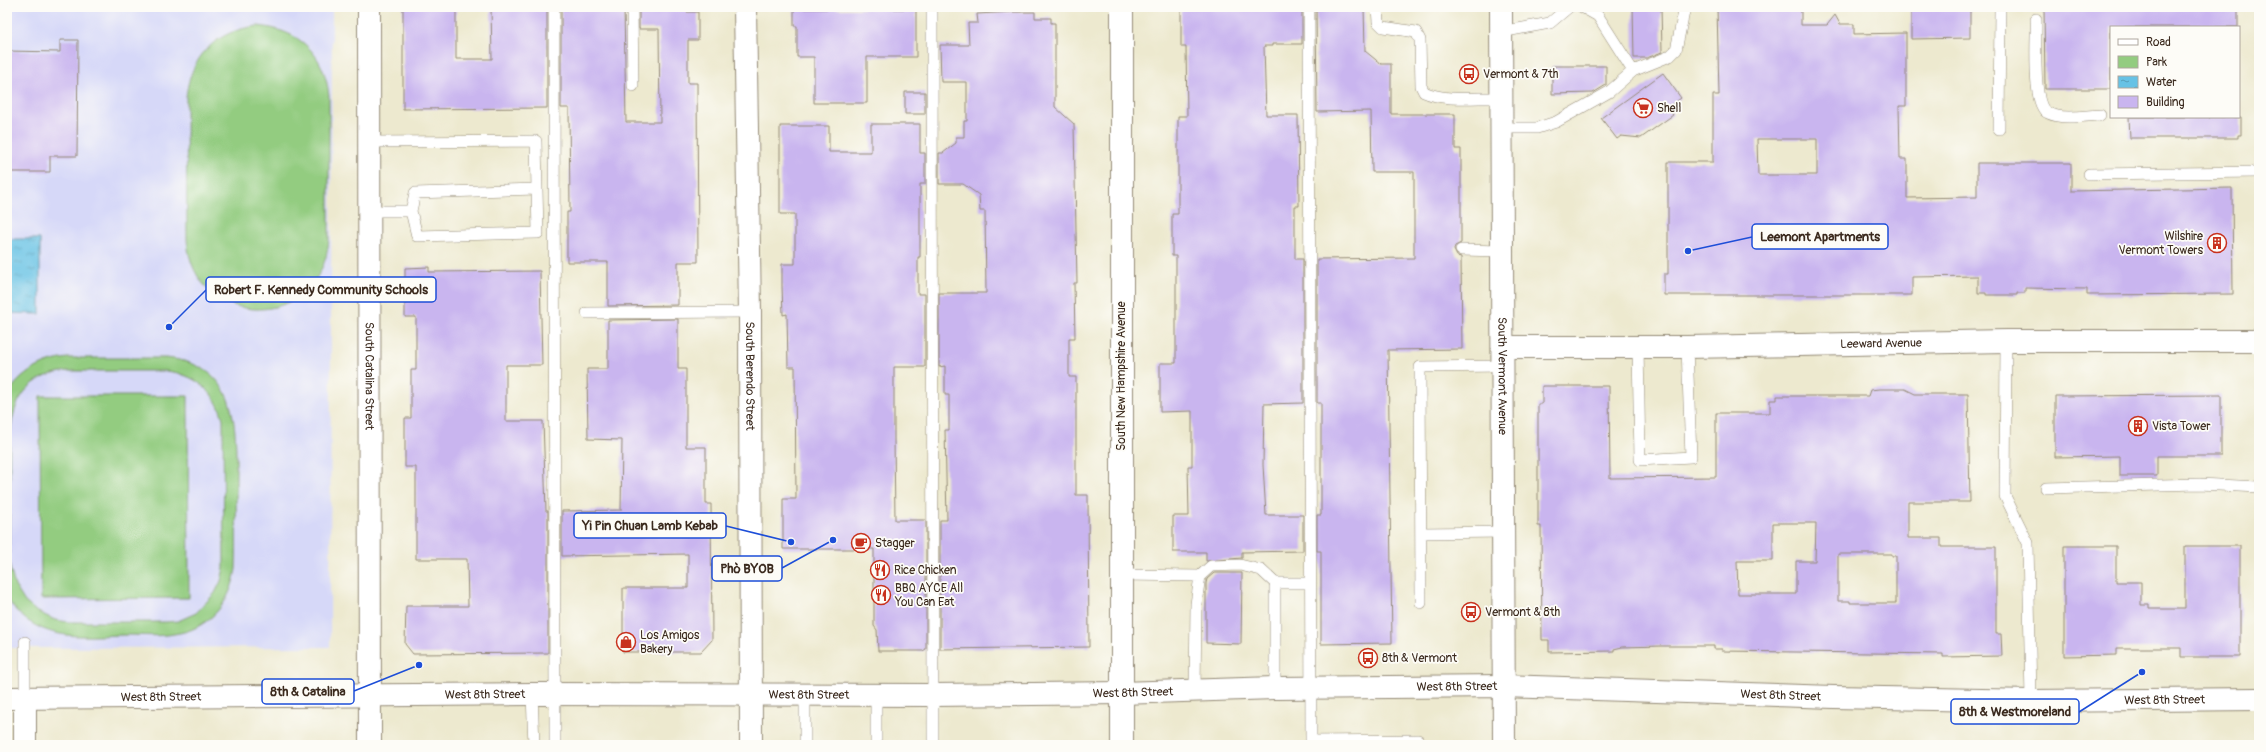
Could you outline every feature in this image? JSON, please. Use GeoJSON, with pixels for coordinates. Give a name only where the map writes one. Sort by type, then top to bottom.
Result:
{"type":"FeatureCollection","features":[{"type":"Feature","properties":{"kind":"street","name":"South Catalina Street"},"geometry":{"type":"LineString","coordinates":[[369,7],[370,745]]}},
{"type":"Feature","properties":{"kind":"street","name":"South Berendo Street"},"geometry":{"type":"LineString","coordinates":[[745,7],[750,312],[751,745]]}},
{"type":"Feature","properties":{"kind":"street","name":"South New Hampshire Avenue"},"geometry":{"type":"LineString","coordinates":[[1122,7],[1122,745]]}},
{"type":"Feature","properties":{"kind":"street","name":"South Vermont Avenue"},"geometry":{"type":"LineString","coordinates":[[1501,7],[1504,745]]}},
{"type":"Feature","properties":{"kind":"street","name":"Leeward Avenue"},"geometry":{"type":"LineString","coordinates":[[1503,356],[1638,347],[2006,341],[2259,341]]}},
{"type":"Feature","properties":{"kind":"street","name":"West 8th Street"},"geometry":{"type":"LineString","coordinates":[[16,698],[532,694],[933,695],[1121,693],[1275,688],[1504,686],[1834,697],[2031,700],[2259,699]]}},
{"type":"Feature","properties":{"kind":"street"},"geometry":{"type":"LineString","coordinates":[[16,698],[24,745]]}},
{"type":"Feature","properties":{"kind":"lane"},"geometry":{"type":"LineString","coordinates":[[554,7],[555,745]]}},
{"type":"Feature","properties":{"kind":"lane"},"geometry":{"type":"LineString","coordinates":[[632,7],[633,86]]}},
{"type":"Feature","properties":{"kind":"lane"},"geometry":{"type":"LineString","coordinates":[[932,7],[933,745]]}},
{"type":"Feature","properties":{"kind":"lane"},"geometry":{"type":"LineString","coordinates":[[1309,7],[1311,743],[1418,740]]}},
{"type":"Feature","properties":{"kind":"lane"},"geometry":{"type":"LineString","coordinates":[[1377,7],[1378,22],[1383,27],[1416,32],[1420,40],[1420,86],[1424,92],[1430,95],[1452,97],[1501,98]]}},
{"type":"Feature","properties":{"kind":"lane"},"geometry":{"type":"LineString","coordinates":[[1501,32],[1550,23],[1569,7]]}},
{"type":"Feature","properties":{"kind":"lane"},"geometry":{"type":"LineString","coordinates":[[1582,7],[1598,16],[1633,71]]}},
{"type":"Feature","properties":{"kind":"lane"},"geometry":{"type":"LineString","coordinates":[[1501,128],[1537,128],[1556,122],[1609,92],[1633,71],[1670,56],[1676,50],[1685,7]]}},
{"type":"Feature","properties":{"kind":"lane"},"geometry":{"type":"LineString","coordinates":[[1999,129],[2000,7]]}},
{"type":"Feature","properties":{"kind":"lane"},"geometry":{"type":"LineString","coordinates":[[2036,19],[2037,94],[2040,106],[2047,113],[2058,116],[2100,115]]}},
{"type":"Feature","properties":{"kind":"lane"},"geometry":{"type":"LineString","coordinates":[[369,142],[536,141],[538,233],[417,236],[411,211],[415,193],[537,189]]}},
{"type":"Feature","properties":{"kind":"lane"},"geometry":{"type":"LineString","coordinates":[[2089,174],[2259,172]]}},
{"type":"Feature","properties":{"kind":"lane"},"geometry":{"type":"LineString","coordinates":[[369,212],[411,211]]}},
{"type":"Feature","properties":{"kind":"lane"},"geometry":{"type":"LineString","coordinates":[[1462,250],[1502,250]]}},
{"type":"Feature","properties":{"kind":"lane"},"geometry":{"type":"LineString","coordinates":[[587,313],[750,312]]}},
{"type":"Feature","properties":{"kind":"lane"},"geometry":{"type":"LineString","coordinates":[[2006,341],[2005,496],[2028,543],[2031,700]]}},
{"type":"Feature","properties":{"kind":"lane"},"geometry":{"type":"LineString","coordinates":[[1638,347],[1640,460],[1691,457],[1687,347]]}},
{"type":"Feature","properties":{"kind":"lane"},"geometry":{"type":"LineString","coordinates":[[1421,603],[1420,367],[1503,356]]}},
{"type":"Feature","properties":{"kind":"lane"},"geometry":{"type":"LineString","coordinates":[[2046,488],[2199,484],[2259,487]]}},
{"type":"Feature","properties":{"kind":"lane"},"geometry":{"type":"LineString","coordinates":[[1421,533],[1504,532]]}},
{"type":"Feature","properties":{"kind":"lane"},"geometry":{"type":"LineString","coordinates":[[1195,691],[1196,604],[1200,576],[1211,566],[1240,564],[1261,570],[1275,583],[1310,583]]}},
{"type":"Feature","properties":{"kind":"lane"},"geometry":{"type":"LineString","coordinates":[[1121,575],[1200,576]]}},
{"type":"Feature","properties":{"kind":"lane"},"geometry":{"type":"LineString","coordinates":[[1275,583],[1275,688]]}},
{"type":"Feature","properties":{"kind":"lane"},"geometry":{"type":"LineString","coordinates":[[16,698],[25,642]]}},
{"type":"Feature","properties":{"kind":"lane"},"geometry":{"type":"LineString","coordinates":[[532,694],[534,745]]}},
{"type":"Feature","properties":{"kind":"lane"},"geometry":{"type":"LineString","coordinates":[[805,695],[805,745]]}},
{"type":"Feature","properties":{"kind":"lane"},"geometry":{"type":"LineString","coordinates":[[876,695],[876,745]]}},
{"type":"Feature","properties":{"kind":"shaded area"},"geometry":{"type":"Polygon","coordinates":[[[7,7],[332,7],[330,647],[7,648],[7,7]]]}},
{"type":"Feature","properties":{"kind":"green space"},"geometry":{"type":"Polygon","coordinates":[[[258,26],[273,28],[298,39],[316,56],[327,81],[329,96],[329,239],[321,270],[305,292],[282,305],[257,309],[232,305],[210,291],[194,270],[187,239],[186,97],[193,69],[208,48],[218,39],[230,33],[258,26]]]}},
{"type":"Feature","properties":{"kind":"green space"},"geometry":{"type":"Polygon","coordinates":[[[68,358],[166,358],[191,363],[209,373],[221,386],[229,402],[234,421],[236,441],[236,569],[231,587],[224,603],[205,622],[188,631],[168,635],[151,636],[63,635],[32,624],[18,612],[7,598],[7,395],[19,380],[33,369],[68,358]],[[68,371],[46,376],[31,386],[20,398],[14,414],[11,431],[9,538],[10,568],[15,586],[25,602],[36,611],[55,620],[68,622],[178,621],[196,613],[215,593],[221,581],[224,568],[223,419],[220,409],[209,392],[194,380],[166,371],[68,371]]]}},
{"type":"Feature","properties":{"kind":"green space"},"geometry":{"type":"Polygon","coordinates":[[[40,396],[188,396],[189,598],[41,599],[40,396]]]}},
{"type":"Feature","properties":{"kind":"water"},"geometry":{"type":"Polygon","coordinates":[[[7,239],[40,239],[40,314],[7,313],[7,239]]]}},
{"type":"Feature","properties":{"kind":"building"},"geometry":{"type":"Polygon","coordinates":[[[403,7],[456,7],[456,59],[492,59],[491,7],[547,7],[547,108],[403,109],[403,7]]]}},
{"type":"Feature","properties":{"kind":"building"},"geometry":{"type":"Polygon","coordinates":[[[561,7],[624,7],[626,122],[660,122],[659,29],[639,29],[639,9],[687,8],[687,12],[698,12],[698,40],[688,40],[688,83],[697,83],[698,262],[678,262],[678,305],[608,306],[608,262],[567,262],[567,212],[570,212],[569,108],[561,108],[561,7]]]}},
{"type":"Feature","properties":{"kind":"building"},"geometry":{"type":"Polygon","coordinates":[[[1181,7],[1302,7],[1302,44],[1272,44],[1272,46],[1264,46],[1266,115],[1298,115],[1299,206],[1295,206],[1295,259],[1303,259],[1303,403],[1264,404],[1263,465],[1266,515],[1303,515],[1303,551],[1242,552],[1242,558],[1206,561],[1206,552],[1173,552],[1173,516],[1189,516],[1188,466],[1192,466],[1192,411],[1160,412],[1160,363],[1176,363],[1176,256],[1172,256],[1172,214],[1178,214],[1178,116],[1187,116],[1186,47],[1181,47],[1181,7]]]}},
{"type":"Feature","properties":{"kind":"building"},"geometry":{"type":"Polygon","coordinates":[[[1316,7],[1364,7],[1365,51],[1381,64],[1391,64],[1391,114],[1455,114],[1455,149],[1461,149],[1461,243],[1455,246],[1454,250],[1457,256],[1461,257],[1462,349],[1388,350],[1392,643],[1321,644],[1321,551],[1317,551],[1317,515],[1321,515],[1321,403],[1317,403],[1317,259],[1414,258],[1414,172],[1372,172],[1371,111],[1317,112],[1316,7]]]}},
{"type":"Feature","properties":{"kind":"building"},"geometry":{"type":"Polygon","coordinates":[[[1633,7],[1661,7],[1662,52],[1647,58],[1634,58],[1633,7]]]}},
{"type":"Feature","properties":{"kind":"building"},"geometry":{"type":"Polygon","coordinates":[[[1717,7],[1801,7],[1801,25],[1827,25],[1835,15],[1840,24],[1854,24],[1854,34],[1906,33],[1906,106],[1899,106],[1900,159],[1907,159],[1907,198],[1977,197],[1977,163],[2071,163],[2071,191],[2232,188],[2233,294],[2087,295],[2087,289],[2025,288],[2025,293],[2017,293],[2017,295],[1986,295],[1986,293],[1978,293],[1978,276],[1912,277],[1912,295],[1664,295],[1664,274],[1668,274],[1668,162],[1713,162],[1713,95],[1719,95],[1717,7]],[[1757,139],[1758,175],[1817,175],[1817,139],[1757,139]]]}},
{"type":"Feature","properties":{"kind":"building"},"geometry":{"type":"Polygon","coordinates":[[[1911,7],[1970,7],[1970,38],[1911,39],[1911,7]]]}},
{"type":"Feature","properties":{"kind":"building"},"geometry":{"type":"Polygon","coordinates":[[[2044,7],[2238,7],[2238,26],[2110,26],[2110,89],[2045,89],[2044,7]]]}},
{"type":"Feature","properties":{"kind":"building"},"geometry":{"type":"Polygon","coordinates":[[[794,9],[916,9],[916,57],[867,57],[867,103],[814,103],[814,57],[797,57],[797,26],[794,26],[794,9]]]}},
{"type":"Feature","properties":{"kind":"building"},"geometry":{"type":"Polygon","coordinates":[[[1035,12],[1035,18],[1051,18],[1051,23],[1055,23],[1055,107],[1074,124],[1077,283],[1074,283],[1075,338],[1069,338],[1069,377],[1076,377],[1076,495],[1088,495],[1089,647],[940,649],[940,520],[947,520],[945,430],[949,430],[949,395],[945,395],[945,366],[939,367],[939,293],[986,293],[985,211],[980,211],[979,195],[963,184],[939,184],[939,153],[943,153],[956,143],[956,137],[964,137],[964,121],[967,121],[967,82],[941,82],[940,45],[969,45],[968,23],[978,23],[977,14],[1035,12]]]}},
{"type":"Feature","properties":{"kind":"building"},"geometry":{"type":"Polygon","coordinates":[[[60,40],[78,40],[77,156],[50,156],[50,172],[7,172],[7,51],[60,52],[60,40]]]}},
{"type":"Feature","properties":{"kind":"building"},"geometry":{"type":"Polygon","coordinates":[[[1552,66],[1606,66],[1606,85],[1593,93],[1552,94],[1552,66]]]}},
{"type":"Feature","properties":{"kind":"building","name":"Shell"},"geometry":{"type":"Polygon","coordinates":[[[1663,73],[1681,98],[1669,107],[1673,115],[1641,138],[1621,136],[1617,139],[1601,118],[1663,73]]]}},
{"type":"Feature","properties":{"kind":"building"},"geometry":{"type":"Polygon","coordinates":[[[905,92],[925,92],[925,114],[905,114],[905,92]]]}},
{"type":"Feature","properties":{"kind":"building"},"geometry":{"type":"Polygon","coordinates":[[[2241,117],[2241,135],[2238,135],[2238,138],[2130,138],[2129,118],[2241,117]]]}},
{"type":"Feature","properties":{"kind":"building"},"geometry":{"type":"Polygon","coordinates":[[[871,124],[920,124],[920,153],[925,153],[925,184],[920,184],[920,257],[918,257],[918,294],[925,294],[925,367],[894,367],[895,520],[926,520],[926,649],[923,651],[878,651],[877,630],[874,626],[874,549],[783,549],[783,499],[796,499],[795,367],[788,367],[787,314],[783,315],[782,264],[795,264],[795,214],[780,214],[780,126],[829,126],[829,152],[871,152],[871,124]]]}},
{"type":"Feature","properties":{"kind":"building"},"geometry":{"type":"Polygon","coordinates":[[[429,267],[429,272],[540,271],[542,365],[506,365],[506,421],[543,421],[546,511],[548,511],[548,653],[413,654],[405,644],[406,606],[468,606],[467,559],[416,559],[416,467],[405,467],[405,418],[411,418],[411,370],[416,370],[416,317],[405,317],[405,268],[429,267]]]}},
{"type":"Feature","properties":{"kind":"building"},"geometry":{"type":"Polygon","coordinates":[[[678,319],[678,369],[686,369],[686,447],[706,447],[706,504],[711,504],[712,640],[701,652],[623,652],[623,588],[688,588],[688,554],[562,556],[562,511],[621,510],[622,440],[588,439],[587,369],[608,369],[608,320],[678,319]]]}},
{"type":"Feature","properties":{"kind":"building"},"geometry":{"type":"Polygon","coordinates":[[[1542,386],[1609,386],[1610,478],[1716,477],[1716,413],[1770,413],[1770,400],[1777,400],[1777,396],[1868,396],[1870,390],[1879,389],[1905,389],[1915,394],[1968,394],[1970,502],[1908,502],[1908,538],[1941,538],[1941,547],[1996,547],[1996,634],[2001,634],[2002,656],[1943,657],[1943,654],[1722,651],[1722,649],[1714,649],[1714,646],[1622,647],[1614,649],[1614,651],[1549,652],[1549,640],[1542,640],[1541,526],[1538,526],[1538,404],[1542,404],[1542,386]],[[1773,523],[1773,561],[1737,561],[1738,594],[1796,594],[1796,561],[1815,561],[1816,523],[1773,523]],[[1838,554],[1838,601],[1850,601],[1850,603],[1896,603],[1896,556],[1892,556],[1892,554],[1838,554]]]}},
{"type":"Feature","properties":{"kind":"building","name":"Vista Tower"},"geometry":{"type":"Polygon","coordinates":[[[2221,395],[2221,456],[2157,456],[2157,476],[2120,476],[2120,456],[2055,457],[2055,396],[2221,395]]]}},
{"type":"Feature","properties":{"kind":"building"},"geometry":{"type":"Polygon","coordinates":[[[2064,546],[2116,546],[2116,582],[2141,582],[2141,605],[2149,605],[2149,609],[2185,609],[2185,546],[2240,546],[2240,657],[2181,657],[2181,648],[2117,648],[2117,655],[2064,656],[2064,546]]]}},
{"type":"Feature","properties":{"kind":"building"},"geometry":{"type":"Polygon","coordinates":[[[1214,573],[1242,573],[1241,644],[1206,643],[1206,583],[1207,579],[1214,573]]]}},
{"type":"Feature","properties":{"kind":"place","name":"Vermont & 7th"},"geometry":{"type":"Point","coordinates":[1469,74]}},
{"type":"Feature","properties":{"kind":"place","name":"Shell"},"geometry":{"type":"Point","coordinates":[1643,108]}},
{"type":"Feature","properties":{"kind":"place","name":"Wilshire Vermont Towers"},"geometry":{"type":"Point","coordinates":[2217,243]}},
{"type":"Feature","properties":{"kind":"place","name":"Leemont Apartments"},"geometry":{"type":"Point","coordinates":[1688,251]}},
{"type":"Feature","properties":{"kind":"place","name":"Robert F. Kennedy Community Schools"},"geometry":{"type":"Point","coordinates":[169,327]}},
{"type":"Feature","properties":{"kind":"place","name":"Vista Tower"},"geometry":{"type":"Point","coordinates":[2138,426]}},
{"type":"Feature","properties":{"kind":"place","name":"Phò BYOB"},"geometry":{"type":"Point","coordinates":[833,540]}},
{"type":"Feature","properties":{"kind":"place","name":"Yi Pin Chuan Lamb Kebab"},"geometry":{"type":"Point","coordinates":[791,542]}},
{"type":"Feature","properties":{"kind":"place","name":"Stagger"},"geometry":{"type":"Point","coordinates":[861,543]}},
{"type":"Feature","properties":{"kind":"place","name":"Rice Chicken"},"geometry":{"type":"Point","coordinates":[880,570]}},
{"type":"Feature","properties":{"kind":"place","name":"BBQ AYCE All You Can Eat"},"geometry":{"type":"Point","coordinates":[881,595]}},
{"type":"Feature","properties":{"kind":"place","name":"Vermont & 8th"},"geometry":{"type":"Point","coordinates":[1471,612]}},
{"type":"Feature","properties":{"kind":"place","name":"Los Amigos Bakery"},"geometry":{"type":"Point","coordinates":[626,642]}},
{"type":"Feature","properties":{"kind":"place","name":"8th & Vermont"},"geometry":{"type":"Point","coordinates":[1368,658]}},
{"type":"Feature","properties":{"kind":"place","name":"8th & Catalina"},"geometry":{"type":"Point","coordinates":[419,665]}},
{"type":"Feature","properties":{"kind":"place","name":"8th & Westmoreland"},"geometry":{"type":"Point","coordinates":[2142,672]}}]}
